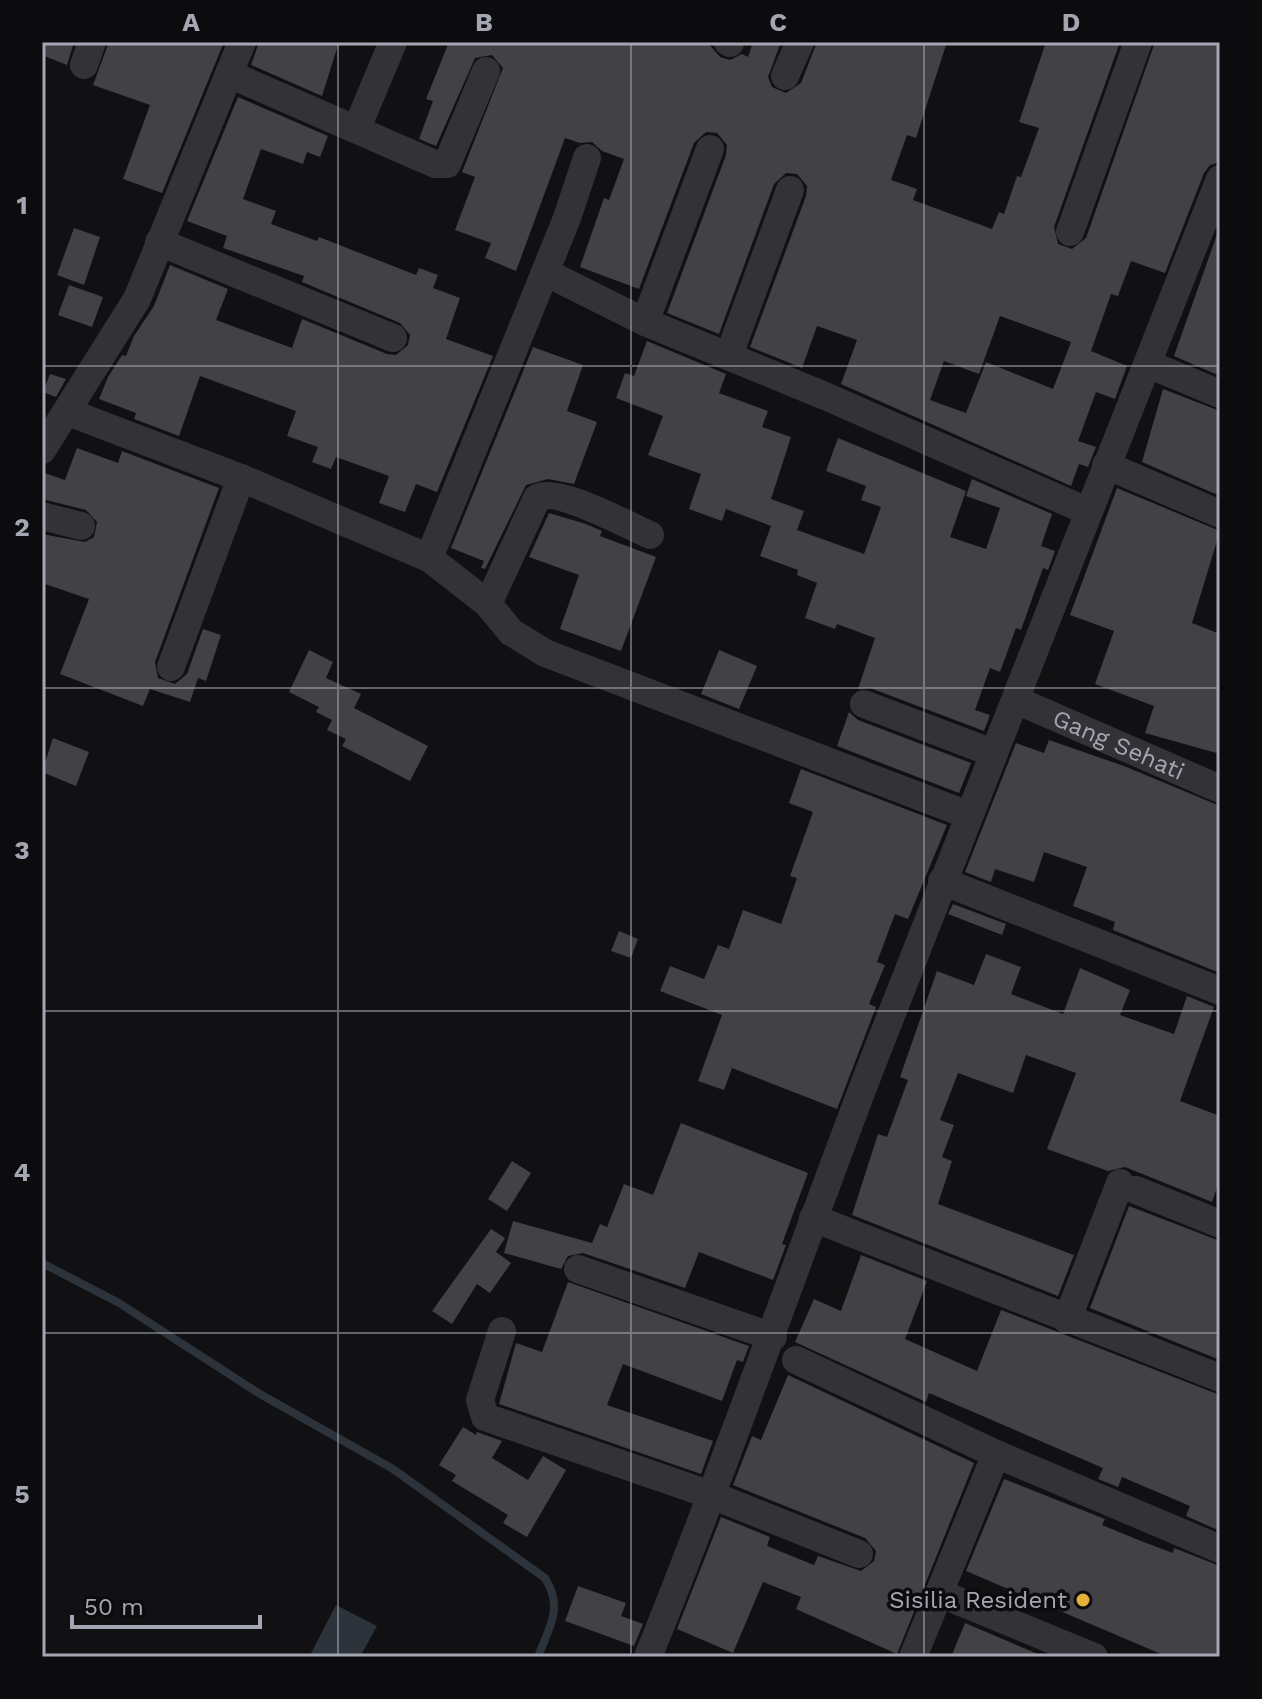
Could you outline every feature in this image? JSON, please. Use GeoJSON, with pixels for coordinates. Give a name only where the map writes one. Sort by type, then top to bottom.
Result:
{"type":"FeatureCollection","features":[{"type":"Feature","properties":{"kind":"street"},"geometry":{"type":"LineString","coordinates":[[42,450],[137,299],[242,42]]}},
{"type":"Feature","properties":{"kind":"street"},"geometry":{"type":"LineString","coordinates":[[357,128],[393,42]]}},
{"type":"Feature","properties":{"kind":"street"},"geometry":{"type":"LineString","coordinates":[[785,76],[800,42]]}},
{"type":"Feature","properties":{"kind":"street"},"geometry":{"type":"LineString","coordinates":[[1070,232],[1138,42]]}},
{"type":"Feature","properties":{"kind":"street"},"geometry":{"type":"LineString","coordinates":[[229,74],[435,164],[447,164],[486,71]]}},
{"type":"Feature","properties":{"kind":"street"},"geometry":{"type":"LineString","coordinates":[[645,322],[710,149]]}},
{"type":"Feature","properties":{"kind":"street"},"geometry":{"type":"LineString","coordinates":[[429,558],[545,272],[587,158]]}},
{"type":"Feature","properties":{"kind":"street"},"geometry":{"type":"LineString","coordinates":[[648,1657],[714,1496],[813,1218],[942,881],[1220,179]]}},
{"type":"Feature","properties":{"kind":"street"},"geometry":{"type":"LineString","coordinates":[[729,355],[790,190]]}},
{"type":"Feature","properties":{"kind":"street"},"geometry":{"type":"LineString","coordinates":[[159,242],[393,338]]}},
{"type":"Feature","properties":{"kind":"street"},"geometry":{"type":"LineString","coordinates":[[545,272],[645,322],[729,355],[1087,511]]}},
{"type":"Feature","properties":{"kind":"street"},"geometry":{"type":"LineString","coordinates":[[1148,364],[1220,394]]}},
{"type":"Feature","properties":{"kind":"street"},"geometry":{"type":"LineString","coordinates":[[68,412],[241,478],[429,558],[488,604],[511,632],[545,653],[968,815]]}},
{"type":"Feature","properties":{"kind":"street"},"geometry":{"type":"LineString","coordinates":[[1106,465],[1220,514]]}},
{"type":"Feature","properties":{"kind":"street"},"geometry":{"type":"LineString","coordinates":[[171,667],[241,478]]}},
{"type":"Feature","properties":{"kind":"street"},"geometry":{"type":"LineString","coordinates":[[488,604],[537,498],[543,494],[560,496],[650,535]]}},
{"type":"Feature","properties":{"kind":"street"},"geometry":{"type":"LineString","coordinates":[[42,516],[81,526]]}},
{"type":"Feature","properties":{"kind":"street","name":"Gang Sehati"},"geometry":{"type":"LineString","coordinates":[[1016,700],[1220,789]]}},
{"type":"Feature","properties":{"kind":"street"},"geometry":{"type":"LineString","coordinates":[[864,704],[993,753]]}},
{"type":"Feature","properties":{"kind":"street"},"geometry":{"type":"LineString","coordinates":[[942,881],[1220,991]]}},
{"type":"Feature","properties":{"kind":"street"},"geometry":{"type":"LineString","coordinates":[[1067,1320],[1128,1186],[1220,1224]]}},
{"type":"Feature","properties":{"kind":"street"},"geometry":{"type":"LineString","coordinates":[[813,1218],[1220,1378]]}},
{"type":"Feature","properties":{"kind":"street"},"geometry":{"type":"LineString","coordinates":[[578,1269],[773,1337]]}},
{"type":"Feature","properties":{"kind":"street"},"geometry":{"type":"LineString","coordinates":[[502,1331],[480,1400],[485,1417],[714,1496],[859,1554]]}},
{"type":"Feature","properties":{"kind":"street"},"geometry":{"type":"LineString","coordinates":[[796,1360],[996,1454],[1220,1549]]}},
{"type":"Feature","properties":{"kind":"street"},"geometry":{"type":"LineString","coordinates":[[913,1657],[996,1454]]}},
{"type":"Feature","properties":{"kind":"street"},"geometry":{"type":"LineString","coordinates":[[939,1593],[1094,1657]]}},
{"type":"Feature","properties":{"kind":"shaded area"},"geometry":{"type":"Polygon","coordinates":[[[336,1605],[377,1626],[360,1657],[309,1657],[336,1605]]]}},
{"type":"Feature","properties":{"kind":"building"},"geometry":{"type":"Polygon","coordinates":[[[42,42],[74,42],[67,65],[42,55],[42,42]]]}},
{"type":"Feature","properties":{"kind":"building"},"geometry":{"type":"Polygon","coordinates":[[[109,42],[224,42],[162,193],[123,179],[150,105],[93,85],[109,42]]]}},
{"type":"Feature","properties":{"kind":"building"},"geometry":{"type":"Polygon","coordinates":[[[259,42],[339,42],[322,96],[251,65],[259,42]]]}},
{"type":"Feature","properties":{"kind":"building"},"geometry":{"type":"Polygon","coordinates":[[[449,42],[707,42],[720,57],[730,60],[742,54],[748,57],[753,42],[781,42],[768,77],[772,87],[786,93],[801,83],[817,42],[947,42],[916,138],[907,135],[891,180],[917,189],[913,200],[992,229],[999,212],[1004,214],[1039,128],[1019,122],[1046,42],[1120,42],[1054,227],[1058,244],[1072,249],[1086,238],[1155,42],[1220,42],[1220,162],[1210,165],[1204,173],[1165,273],[1131,261],[1118,296],[1111,294],[1091,351],[1127,366],[1115,399],[1096,392],[1078,441],[1096,447],[1088,467],[1079,464],[1071,486],[841,384],[857,340],[817,326],[802,368],[750,347],[806,196],[807,186],[797,174],[786,173],[774,184],[719,334],[667,313],[726,155],[727,145],[717,133],[706,132],[694,143],[639,289],[580,267],[604,198],[609,200],[624,159],[602,151],[592,142],[580,143],[565,138],[516,271],[485,258],[491,243],[455,230],[475,177],[462,172],[503,68],[492,55],[475,58],[436,146],[419,139],[433,101],[426,99],[449,42]],[[1000,316],[979,374],[944,361],[930,400],[966,413],[986,362],[1053,389],[1071,342],[1000,316]]]}},
{"type":"Feature","properties":{"kind":"building"},"geometry":{"type":"Polygon","coordinates":[[[238,97],[328,136],[320,157],[307,152],[303,164],[261,149],[243,199],[276,211],[271,224],[317,241],[319,237],[416,275],[419,268],[438,275],[433,288],[460,298],[446,339],[493,356],[437,492],[416,484],[405,512],[379,503],[389,476],[336,457],[331,469],[312,462],[318,447],[287,436],[296,411],[200,376],[179,436],[134,419],[136,413],[99,399],[108,377],[122,355],[126,356],[134,336],[154,306],[170,265],[228,289],[216,320],[292,348],[302,319],[387,354],[396,355],[408,345],[410,335],[400,323],[302,282],[304,276],[223,248],[227,236],[187,221],[238,97]]]}},
{"type":"Feature","properties":{"kind":"building"},"geometry":{"type":"Polygon","coordinates":[[[1220,226],[1220,376],[1174,356],[1220,226]]]}},
{"type":"Feature","properties":{"kind":"building"},"geometry":{"type":"Polygon","coordinates":[[[74,228],[100,237],[84,285],[57,275],[74,228]]]}},
{"type":"Feature","properties":{"kind":"building"},"geometry":{"type":"Polygon","coordinates":[[[69,285],[103,297],[92,327],[58,315],[69,285]]]}},
{"type":"Feature","properties":{"kind":"building"},"geometry":{"type":"Polygon","coordinates":[[[647,341],[726,374],[719,393],[768,411],[762,427],[791,437],[771,499],[804,511],[797,530],[864,554],[881,507],[861,500],[866,486],[826,471],[838,438],[966,491],[950,537],[986,549],[1000,508],[966,496],[972,479],[1052,514],[1041,546],[1055,551],[1048,570],[1043,568],[1021,630],[1016,628],[1000,672],[990,668],[975,710],[990,715],[984,731],[870,688],[858,689],[875,638],[837,624],[835,629],[805,618],[817,583],[797,575],[798,570],[760,556],[771,526],[726,509],[722,521],[689,509],[701,474],[648,455],[663,416],[616,398],[625,373],[634,376],[647,341]]]}},
{"type":"Feature","properties":{"kind":"building"},"geometry":{"type":"Polygon","coordinates":[[[533,347],[583,365],[567,411],[597,422],[574,484],[548,479],[526,485],[485,569],[481,568],[484,561],[451,548],[533,347]]]}},
{"type":"Feature","properties":{"kind":"building"},"geometry":{"type":"Polygon","coordinates":[[[50,374],[66,379],[56,397],[43,392],[50,374]]]}},
{"type":"Feature","properties":{"kind":"building"},"geometry":{"type":"Polygon","coordinates":[[[1163,389],[1220,411],[1220,496],[1142,462],[1163,389]]]}},
{"type":"Feature","properties":{"kind":"building"},"geometry":{"type":"Polygon","coordinates":[[[77,448],[118,463],[122,451],[219,488],[155,662],[158,678],[175,684],[187,674],[203,629],[221,635],[206,681],[198,678],[190,702],[150,689],[143,706],[60,674],[89,599],[42,583],[42,534],[85,542],[94,537],[97,522],[86,510],[42,499],[42,472],[65,480],[77,448]]]}},
{"type":"Feature","properties":{"kind":"building"},"geometry":{"type":"Polygon","coordinates":[[[1117,488],[1220,531],[1192,623],[1220,634],[1220,754],[1145,733],[1154,706],[1095,684],[1114,631],[1070,615],[1117,488]]]}},
{"type":"Feature","properties":{"kind":"building"},"geometry":{"type":"Polygon","coordinates":[[[549,513],[586,524],[602,531],[600,536],[656,557],[621,651],[560,629],[579,575],[529,557],[549,513]]]}},
{"type":"Feature","properties":{"kind":"building"},"geometry":{"type":"Polygon","coordinates":[[[309,650],[333,662],[326,678],[361,694],[354,708],[428,746],[410,781],[342,746],[346,739],[327,730],[332,720],[316,712],[319,707],[289,692],[309,650]]]}},
{"type":"Feature","properties":{"kind":"building"},"geometry":{"type":"Polygon","coordinates":[[[719,650],[757,666],[739,709],[701,694],[719,650]]]}},
{"type":"Feature","properties":{"kind":"building"},"geometry":{"type":"Polygon","coordinates":[[[849,712],[858,720],[971,763],[959,793],[837,746],[849,712]]]}},
{"type":"Feature","properties":{"kind":"building"},"geometry":{"type":"Polygon","coordinates":[[[53,738],[89,752],[76,786],[42,772],[53,738]]]}},
{"type":"Feature","properties":{"kind":"building"},"geometry":{"type":"Polygon","coordinates":[[[1049,740],[1124,766],[1220,806],[1220,973],[1113,930],[1115,922],[1073,906],[1087,867],[1044,852],[1034,882],[995,869],[991,882],[965,872],[1016,743],[1044,753],[1049,740]]]}},
{"type":"Feature","properties":{"kind":"building"},"geometry":{"type":"Polygon","coordinates":[[[801,769],[947,825],[908,919],[895,914],[877,962],[885,965],[869,1004],[876,1007],[837,1109],[732,1068],[724,1090],[698,1081],[722,1015],[660,991],[670,966],[704,979],[718,945],[729,949],[743,910],[781,924],[797,878],[790,876],[813,812],[789,803],[801,769]]]}},
{"type":"Feature","properties":{"kind":"building"},"geometry":{"type":"Polygon","coordinates":[[[953,904],[1006,924],[1002,935],[948,914],[953,904]]]}},
{"type":"Feature","properties":{"kind":"building"},"geometry":{"type":"Polygon","coordinates":[[[619,931],[638,939],[631,958],[611,951],[619,931]]]}},
{"type":"Feature","properties":{"kind":"building"},"geometry":{"type":"Polygon","coordinates":[[[986,954],[1021,967],[1011,994],[1063,1014],[1080,968],[1130,990],[1120,1015],[1174,1034],[1187,996],[1214,1007],[1180,1101],[1220,1116],[1220,1179],[1212,1202],[1125,1167],[1108,1171],[1047,1149],[1076,1073],[1026,1055],[1013,1093],[958,1073],[940,1120],[954,1125],[942,1157],[952,1161],[938,1204],[1074,1255],[1058,1296],[852,1215],[878,1134],[887,1137],[908,1080],[900,1077],[937,971],[974,985],[986,954]]]}},
{"type":"Feature","properties":{"kind":"building"},"geometry":{"type":"Polygon","coordinates":[[[681,1123],[808,1173],[782,1244],[786,1245],[773,1280],[699,1252],[685,1288],[583,1253],[568,1256],[561,1269],[504,1253],[513,1221],[592,1243],[600,1224],[607,1227],[624,1184],[653,1195],[681,1123]]]}},
{"type":"Feature","properties":{"kind":"building"},"geometry":{"type":"Polygon","coordinates":[[[512,1161],[531,1173],[507,1211],[488,1199],[512,1161]]]}},
{"type":"Feature","properties":{"kind":"building"},"geometry":{"type":"Polygon","coordinates":[[[1129,1206],[1220,1241],[1220,1360],[1090,1308],[1129,1206]]]}},
{"type":"Feature","properties":{"kind":"building"},"geometry":{"type":"Polygon","coordinates":[[[491,1229],[505,1238],[496,1252],[511,1263],[490,1293],[477,1284],[452,1324],[432,1311],[491,1229]]]}},
{"type":"Feature","properties":{"kind":"building"},"geometry":{"type":"Polygon","coordinates":[[[861,1255],[927,1281],[905,1339],[977,1371],[1001,1310],[1220,1395],[1220,1531],[1186,1516],[1190,1506],[1122,1477],[1118,1487],[1098,1479],[1103,1468],[929,1393],[926,1402],[795,1342],[814,1299],[841,1311],[861,1255]]]}},
{"type":"Feature","properties":{"kind":"building"},"geometry":{"type":"Polygon","coordinates":[[[568,1282],[749,1346],[743,1362],[737,1360],[722,1401],[623,1364],[607,1405],[713,1441],[701,1474],[499,1404],[516,1343],[542,1352],[568,1282]]]}},
{"type":"Feature","properties":{"kind":"building"},"geometry":{"type":"Polygon","coordinates":[[[788,1375],[974,1463],[897,1654],[796,1609],[801,1597],[763,1582],[733,1653],[677,1629],[721,1517],[770,1537],[767,1546],[814,1565],[818,1556],[861,1571],[874,1561],[876,1551],[865,1538],[733,1485],[752,1436],[761,1440],[788,1375]]]}},
{"type":"Feature","properties":{"kind":"building"},"geometry":{"type":"Polygon","coordinates":[[[463,1427],[476,1435],[477,1432],[502,1441],[492,1458],[528,1480],[543,1456],[566,1470],[527,1537],[503,1523],[508,1515],[452,1481],[456,1475],[439,1465],[463,1427]]]}},
{"type":"Feature","properties":{"kind":"building"},"geometry":{"type":"Polygon","coordinates":[[[1004,1479],[1105,1519],[1102,1525],[1141,1541],[1173,1553],[1174,1548],[1220,1566],[1220,1657],[1168,1657],[966,1571],[1004,1479]]]}},
{"type":"Feature","properties":{"kind":"building"},"geometry":{"type":"Polygon","coordinates":[[[578,1586],[626,1603],[621,1616],[643,1624],[634,1646],[565,1621],[578,1586]]]}},
{"type":"Feature","properties":{"kind":"building","name":"Sisilia Resident"},"geometry":{"type":"Polygon","coordinates":[[[965,1623],[1045,1657],[951,1657],[965,1623]]]}},
{"type":"Feature","properties":{"kind":"waterway"},"geometry":{"type":"LineString","coordinates":[[42,1263],[119,1303],[260,1394],[393,1469],[545,1578],[551,1589],[554,1608],[538,1657]]}},
{"type":"Feature","properties":{"kind":"place","name":"Sisilia Resident"},"geometry":{"type":"Point","coordinates":[1083,1600]}}]}
